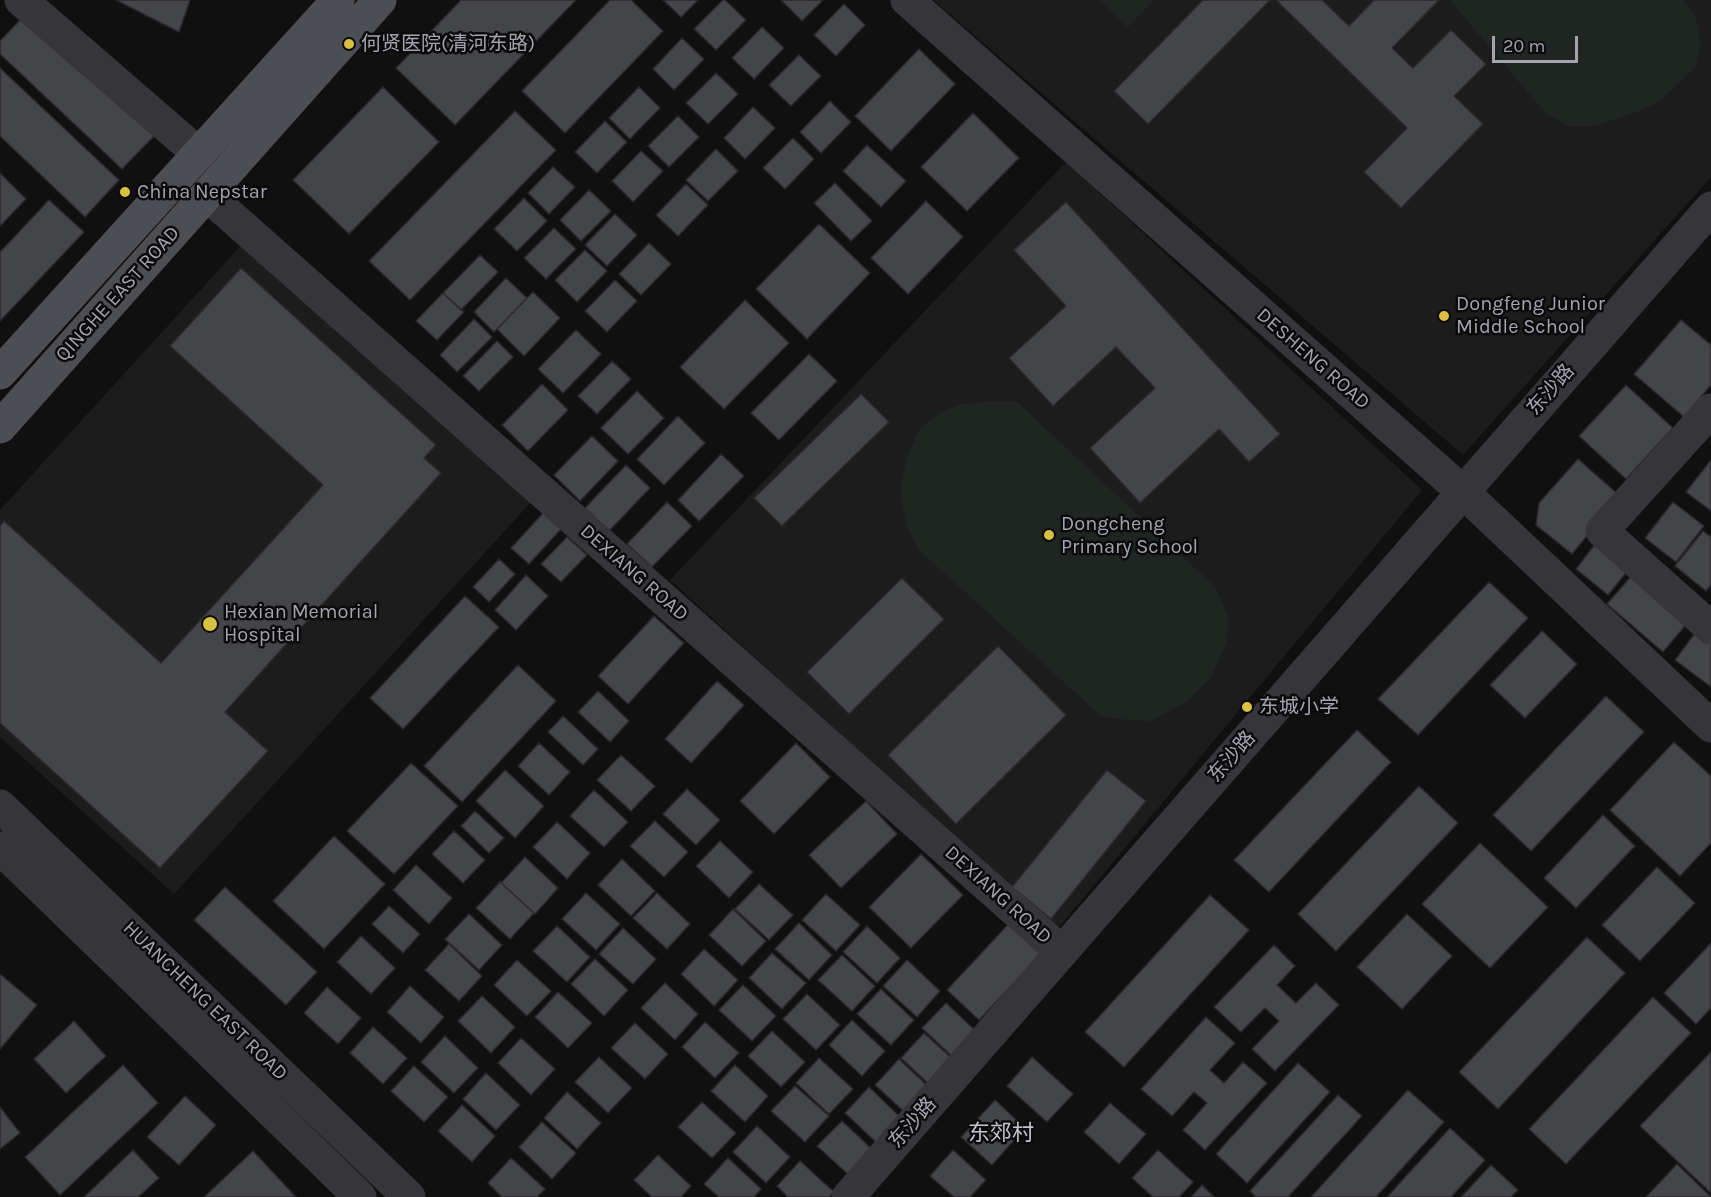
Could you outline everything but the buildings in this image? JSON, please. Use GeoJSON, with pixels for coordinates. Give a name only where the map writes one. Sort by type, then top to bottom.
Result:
{"type":"FeatureCollection","features":[{"type":"Feature","properties":{"kind":"main road","name":"QINGHE EAST ROAD"},"geometry":{"type":"LineString","coordinates":[[0,373],[338,0]]}},
{"type":"Feature","properties":{"kind":"main road","name":"QINGHE EAST ROAD"},"geometry":{"type":"LineString","coordinates":[[0,427],[380,0]]}},
{"type":"Feature","properties":{"kind":"street"},"geometry":{"type":"LineString","coordinates":[[21,0],[199,154]]}},
{"type":"Feature","properties":{"kind":"street","name":"DESHENG ROAD"},"geometry":{"type":"LineString","coordinates":[[907,0],[1463,492],[1711,726]]}},
{"type":"Feature","properties":{"kind":"street","name":"DEXIANG ROAD"},"geometry":{"type":"LineString","coordinates":[[207,195],[1062,952]]}},
{"type":"Feature","properties":{"kind":"street","name":"东沙路"},"geometry":{"type":"LineString","coordinates":[[848,1197],[1711,208]]}},
{"type":"Feature","properties":{"kind":"street"},"geometry":{"type":"LineString","coordinates":[[1711,410],[1602,531],[1711,628]]}},
{"type":"Feature","properties":{"kind":"street","name":"HUANCHENG EAST ROAD"},"geometry":{"type":"LineString","coordinates":[[0,806],[409,1197]]}},
{"type":"Feature","properties":{"kind":"street","name":"HUANCHENG EAST ROAD"},"geometry":{"type":"LineString","coordinates":[[0,848],[360,1197]]}},
{"type":"Feature","properties":{"kind":"shaded area","name":"Dongfeng Junior Middle School"},"geometry":{"type":"Polygon","coordinates":[[[933,0],[1711,0],[1711,177],[1463,455],[933,0]]]}},
{"type":"Feature","properties":{"kind":"shaded area"},"geometry":{"type":"Polygon","coordinates":[[[1099,0],[1154,0],[1128,27],[1099,0]]]}},
{"type":"Feature","properties":{"kind":"shaded area"},"geometry":{"type":"Polygon","coordinates":[[[1450,0],[1683,0],[1696,17],[1701,44],[1696,66],[1659,102],[1595,126],[1569,126],[1546,114],[1450,0]]]}},
{"type":"Feature","properties":{"kind":"shaded area","name":"Dongcheng Primary School"},"geometry":{"type":"Polygon","coordinates":[[[1066,162],[1422,490],[1056,931],[670,580],[1066,162]]]}},
{"type":"Feature","properties":{"kind":"shaded area","name":"Hexian Memorial Hospital"},"geometry":{"type":"Polygon","coordinates":[[[245,241],[532,501],[174,894],[0,737],[0,510],[245,241]]]}},
{"type":"Feature","properties":{"kind":"shaded area"},"geometry":{"type":"Polygon","coordinates":[[[988,401],[1016,401],[1215,587],[1229,617],[1226,644],[1212,676],[1187,701],[1151,721],[1101,716],[919,550],[906,525],[900,488],[907,456],[919,430],[939,413],[959,405],[988,401]]]}},
{"type":"Feature","properties":{"kind":"place","name":"何贤医院(清河东路)"},"geometry":{"type":"Point","coordinates":[349,44]}},
{"type":"Feature","properties":{"kind":"place","name":"China Nepstar"},"geometry":{"type":"Point","coordinates":[125,192]}},
{"type":"Feature","properties":{"kind":"place","name":"Dongfeng Junior Middle School"},"geometry":{"type":"Point","coordinates":[1444,316]}},
{"type":"Feature","properties":{"kind":"place","name":"Dongcheng Primary School"},"geometry":{"type":"Point","coordinates":[1049,535]}},
{"type":"Feature","properties":{"kind":"place","name":"Hexian Memorial Hospital"},"geometry":{"type":"Point","coordinates":[210,624]}},
{"type":"Feature","properties":{"kind":"place","name":"东城小学"},"geometry":{"type":"Point","coordinates":[1247,707]}},
{"type":"Feature","properties":{"kind":"district","name":"东郊村"},"geometry":{"type":"Point","coordinates":[1001,1134]}}]}
